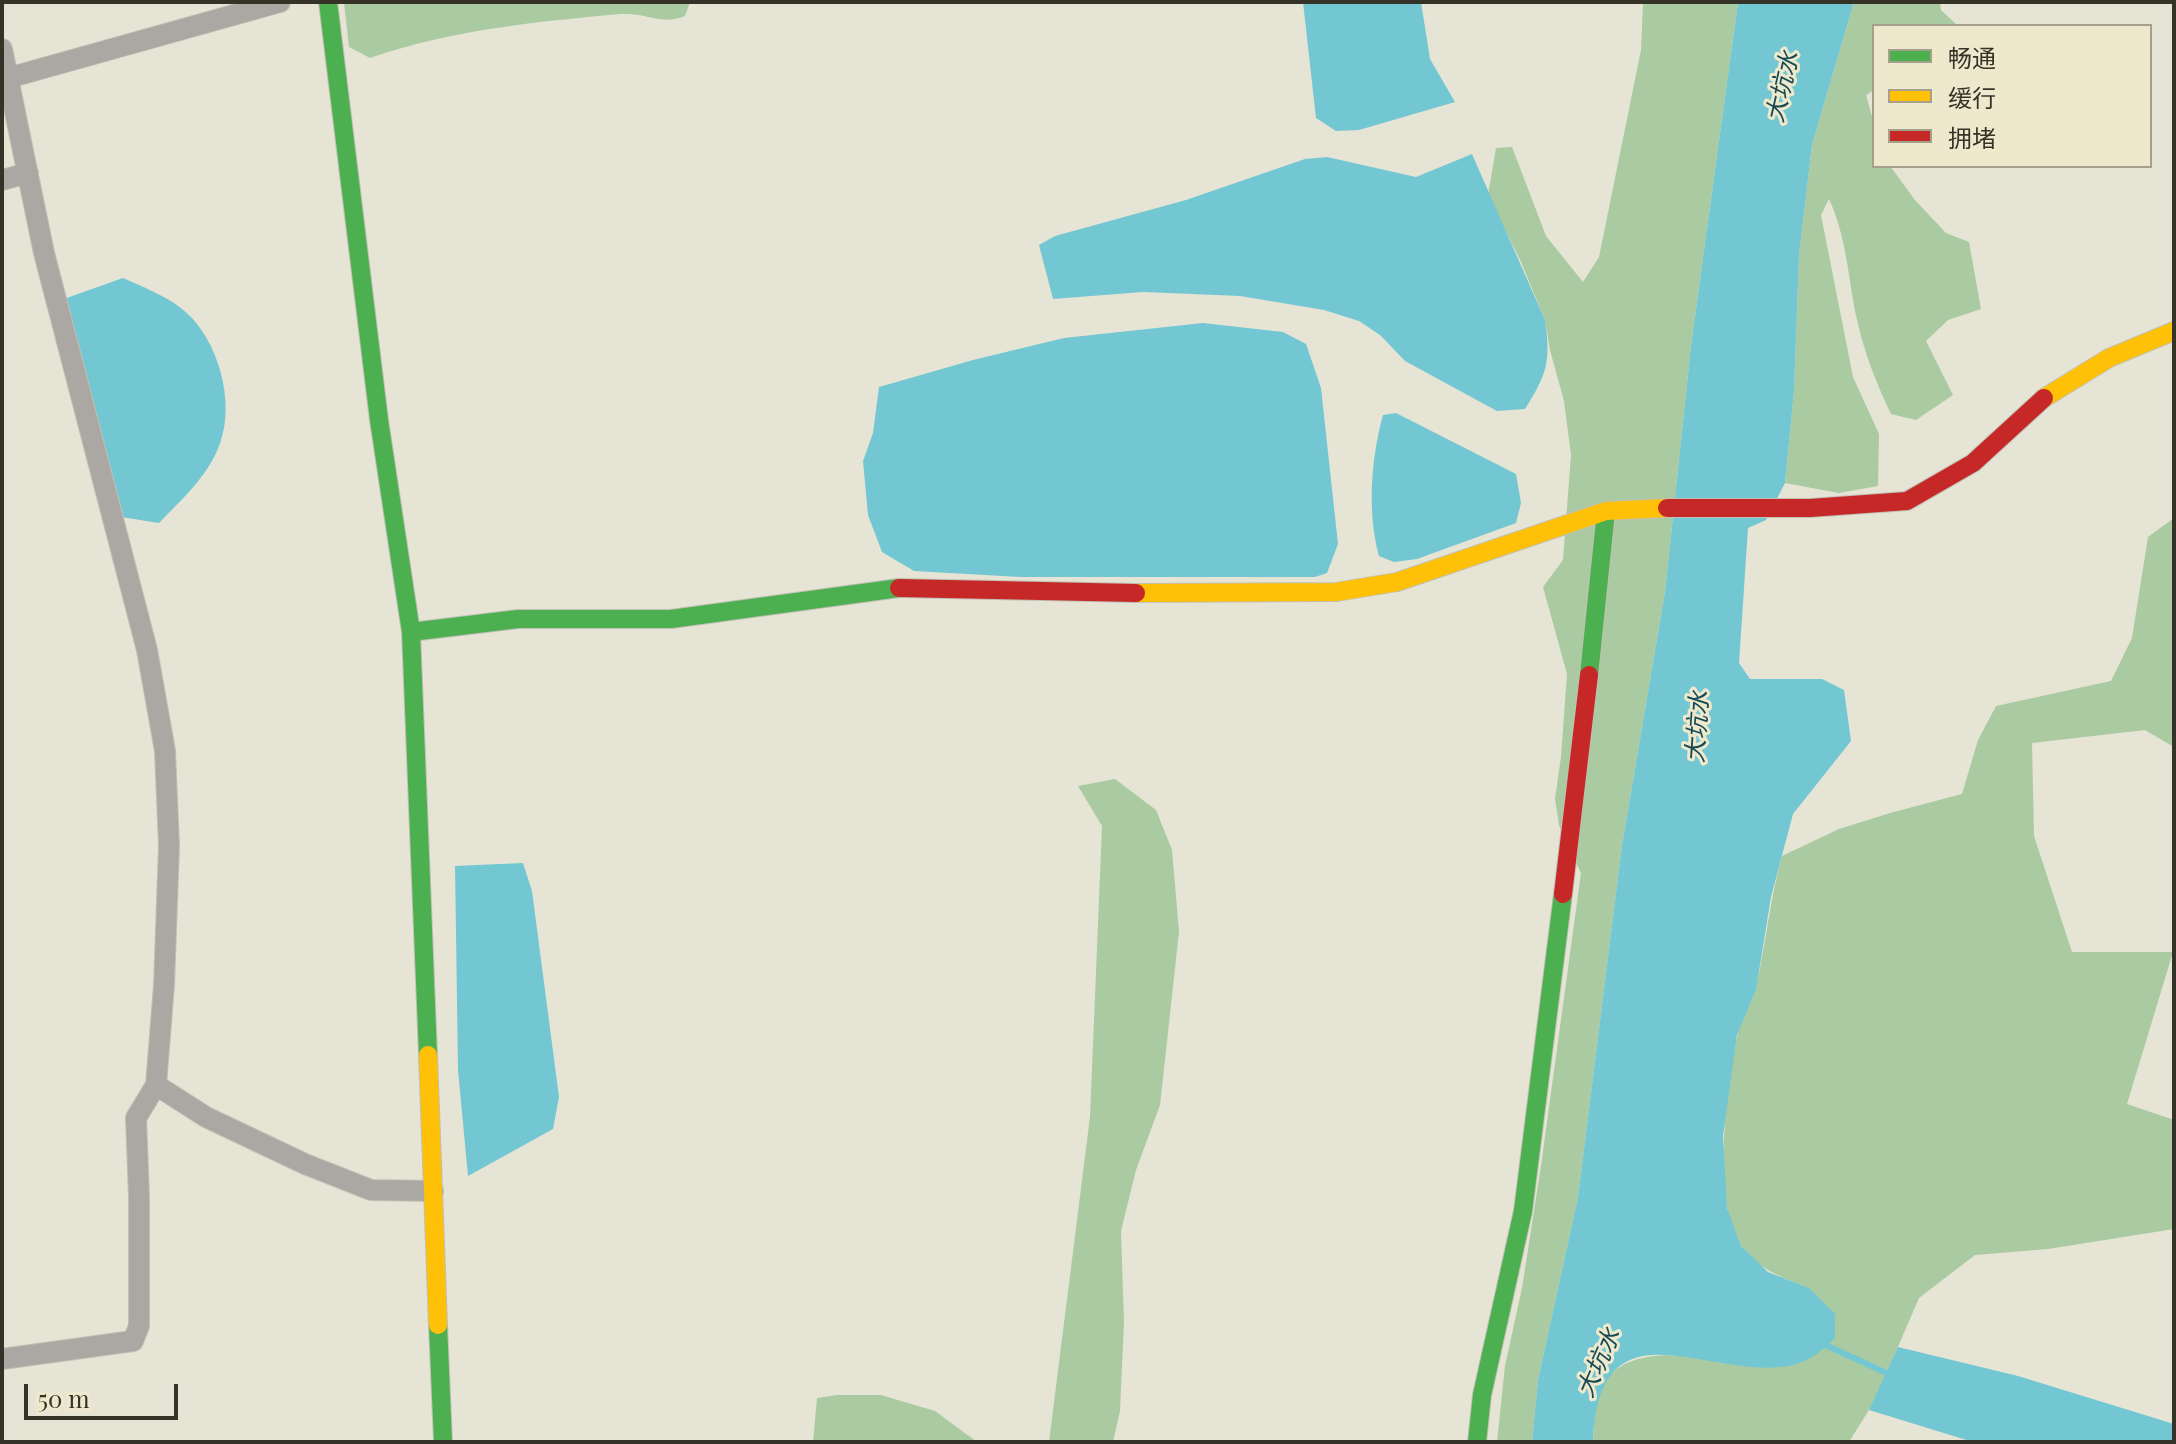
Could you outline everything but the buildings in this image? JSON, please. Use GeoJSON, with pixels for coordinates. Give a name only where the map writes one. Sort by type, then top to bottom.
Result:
{"type":"FeatureCollection","features":[{"type":"Feature","properties":{"kind":"street"},"geometry":{"type":"LineString","coordinates":[[8,78],[280,2]]}},
{"type":"Feature","properties":{"kind":"street"},"geometry":{"type":"LineString","coordinates":[[328,2],[379,420],[411,632],[443,1442]]}},
{"type":"Feature","properties":{"kind":"street"},"geometry":{"type":"LineString","coordinates":[[2,49],[44,253],[147,650],[165,751],[169,846],[164,985],[156,1085],[136,1118],[139,1326],[133,1341],[2,1359]]}},
{"type":"Feature","properties":{"kind":"street"},"geometry":{"type":"LineString","coordinates":[[2,180],[28,173]]}},
{"type":"Feature","properties":{"kind":"street"},"geometry":{"type":"LineString","coordinates":[[411,632],[518,619],[671,619],[887,588],[1190,594],[1336,592],[1397,582],[1606,511],[1634,508],[1810,508],[1907,501],[1973,463],[2046,396],[2109,358],[2174,331]]}},
{"type":"Feature","properties":{"kind":"street"},"geometry":{"type":"LineString","coordinates":[[1477,1442],[1482,1395],[1523,1211],[1578,779],[1606,511]]}},
{"type":"Feature","properties":{"kind":"street"},"geometry":{"type":"LineString","coordinates":[[156,1085],[206,1117],[305,1164],[371,1190],[433,1191]]}},
{"type":"Feature","properties":{"kind":"green space"},"geometry":{"type":"Polygon","coordinates":[[[344,2],[690,2],[685,16],[676,19],[619,14],[524,24],[431,40],[370,58],[349,47],[344,2]]]}},
{"type":"Feature","properties":{"kind":"green space"},"geometry":{"type":"Polygon","coordinates":[[[1643,2],[1738,2],[1691,346],[1665,592],[1622,845],[1578,1197],[1538,1380],[1532,1442],[1497,1442],[1505,1366],[1522,1288],[1541,1166],[1581,873],[1559,825],[1555,799],[1567,674],[1543,587],[1563,560],[1571,455],[1564,401],[1545,320],[1488,195],[1496,148],[1512,147],[1546,236],[1583,282],[1599,257],[1641,50],[1643,2]]]}},
{"type":"Feature","properties":{"kind":"green space"},"geometry":{"type":"Polygon","coordinates":[[[1854,2],[1940,2],[1941,10],[1956,24],[1872,24],[1872,91],[1866,95],[1872,117],[1872,168],[1891,168],[1915,200],[1946,233],[1969,242],[1981,309],[1948,320],[1926,341],[1953,395],[1916,420],[1891,414],[1863,344],[1843,244],[1829,199],[1821,215],[1853,377],[1879,434],[1878,486],[1839,493],[1785,483],[1794,392],[1799,256],[1812,145],[1854,2]]]}},
{"type":"Feature","properties":{"kind":"green space"},"geometry":{"type":"Polygon","coordinates":[[[2174,518],[2174,747],[2145,730],[2032,743],[2034,836],[2072,952],[2173,952],[2127,1104],[2174,1120],[2174,1229],[2048,1249],[1975,1255],[1919,1298],[1875,1400],[1849,1442],[1593,1442],[1597,1400],[1614,1371],[1632,1361],[1676,1355],[1764,1367],[1809,1288],[1764,1267],[1742,1247],[1732,1228],[1724,1176],[1726,1115],[1733,1060],[1739,1031],[1756,987],[1782,856],[1839,829],[1962,794],[1978,740],[1996,706],[2111,681],[2132,638],[2148,537],[2174,518]]]}},
{"type":"Feature","properties":{"kind":"green space"},"geometry":{"type":"Polygon","coordinates":[[[1115,779],[1156,810],[1172,850],[1179,932],[1160,1105],[1136,1170],[1121,1231],[1124,1322],[1120,1411],[1113,1442],[1049,1442],[1090,1117],[1102,826],[1078,786],[1115,779]]]}},
{"type":"Feature","properties":{"kind":"green space"},"geometry":{"type":"Polygon","coordinates":[[[881,1395],[935,1411],[977,1442],[813,1442],[817,1398],[881,1395]]]}},
{"type":"Feature","properties":{"kind":"water"},"geometry":{"type":"Polygon","coordinates":[[[1303,2],[1421,2],[1430,59],[1455,102],[1359,130],[1336,131],[1316,118],[1303,2]]]}},
{"type":"Feature","properties":{"kind":"water","name":"大坑水"},"geometry":{"type":"Polygon","coordinates":[[[1738,2],[1854,2],[1812,145],[1799,256],[1794,392],[1785,483],[1766,520],[1748,528],[1739,663],[1750,679],[1822,679],[1844,690],[1851,741],[1793,814],[1771,897],[1756,990],[1737,1035],[1723,1136],[1727,1208],[1741,1246],[1768,1272],[1809,1288],[1835,1314],[1835,1338],[1814,1356],[1788,1366],[1756,1367],[1662,1355],[1636,1358],[1614,1371],[1600,1398],[1593,1442],[1532,1442],[1538,1380],[1578,1197],[1622,845],[1665,592],[1691,346],[1738,2]]]}},
{"type":"Feature","properties":{"kind":"water"},"geometry":{"type":"Polygon","coordinates":[[[1472,154],[1545,320],[1548,347],[1546,367],[1525,409],[1497,411],[1405,361],[1380,335],[1359,321],[1324,310],[1240,296],[1143,292],[1053,299],[1039,245],[1055,236],[1186,200],[1305,159],[1327,157],[1416,177],[1472,154]]]}},
{"type":"Feature","properties":{"kind":"water"},"geometry":{"type":"Polygon","coordinates":[[[123,278],[168,299],[192,318],[211,347],[223,382],[225,418],[217,451],[198,481],[159,523],[121,517],[61,300],[123,278]]]}},
{"type":"Feature","properties":{"kind":"water"},"geometry":{"type":"Polygon","coordinates":[[[1203,323],[1283,332],[1306,344],[1321,388],[1338,544],[1327,573],[1315,577],[1020,577],[914,571],[882,552],[868,515],[863,461],[873,433],[879,387],[1064,338],[1203,323]]]}},
{"type":"Feature","properties":{"kind":"water"},"geometry":{"type":"Polygon","coordinates":[[[1396,413],[1516,474],[1521,503],[1516,523],[1417,559],[1394,562],[1379,556],[1373,522],[1373,467],[1383,415],[1396,413]]]}},
{"type":"Feature","properties":{"kind":"water"},"geometry":{"type":"Polygon","coordinates":[[[523,863],[532,891],[559,1097],[553,1129],[468,1176],[458,1070],[455,866],[523,863]]]}},
{"type":"Feature","properties":{"kind":"water"},"geometry":{"type":"Polygon","coordinates":[[[1898,1347],[2018,1376],[2174,1424],[2174,1442],[1973,1442],[1869,1410],[1898,1347]]]}},
{"type":"Feature","properties":{"kind":"waterway"},"geometry":{"type":"LineString","coordinates":[[1821,1343],[1891,1375]]}},
{"type":"Feature","properties":{"kind":"traffic: fast"},"geometry":{"type":"LineString","coordinates":[[328,2],[379,420],[411,632],[428,1055]]}},
{"type":"Feature","properties":{"kind":"traffic: fast"},"geometry":{"type":"LineString","coordinates":[[1589,675],[1606,511]]}},
{"type":"Feature","properties":{"kind":"traffic: fast"},"geometry":{"type":"LineString","coordinates":[[411,632],[518,619],[671,619],[899,588]]}},
{"type":"Feature","properties":{"kind":"traffic: fast"},"geometry":{"type":"LineString","coordinates":[[1477,1442],[1482,1395],[1523,1211],[1563,894]]}},
{"type":"Feature","properties":{"kind":"traffic: fast"},"geometry":{"type":"LineString","coordinates":[[438,1325],[443,1442]]}},
{"type":"Feature","properties":{"kind":"traffic: slow"},"geometry":{"type":"LineString","coordinates":[[2044,398],[2109,358],[2174,331]]}},
{"type":"Feature","properties":{"kind":"traffic: slow"},"geometry":{"type":"LineString","coordinates":[[1136,593],[1336,592],[1397,582],[1606,511],[1667,508]]}},
{"type":"Feature","properties":{"kind":"traffic: slow"},"geometry":{"type":"LineString","coordinates":[[428,1055],[438,1325]]}},
{"type":"Feature","properties":{"kind":"traffic: jam"},"geometry":{"type":"LineString","coordinates":[[1667,508],[1810,508],[1907,501],[1973,463],[2044,398]]}},
{"type":"Feature","properties":{"kind":"traffic: jam"},"geometry":{"type":"LineString","coordinates":[[899,588],[1136,593]]}},
{"type":"Feature","properties":{"kind":"traffic: jam"},"geometry":{"type":"LineString","coordinates":[[1563,894],[1589,675]]}}]}
